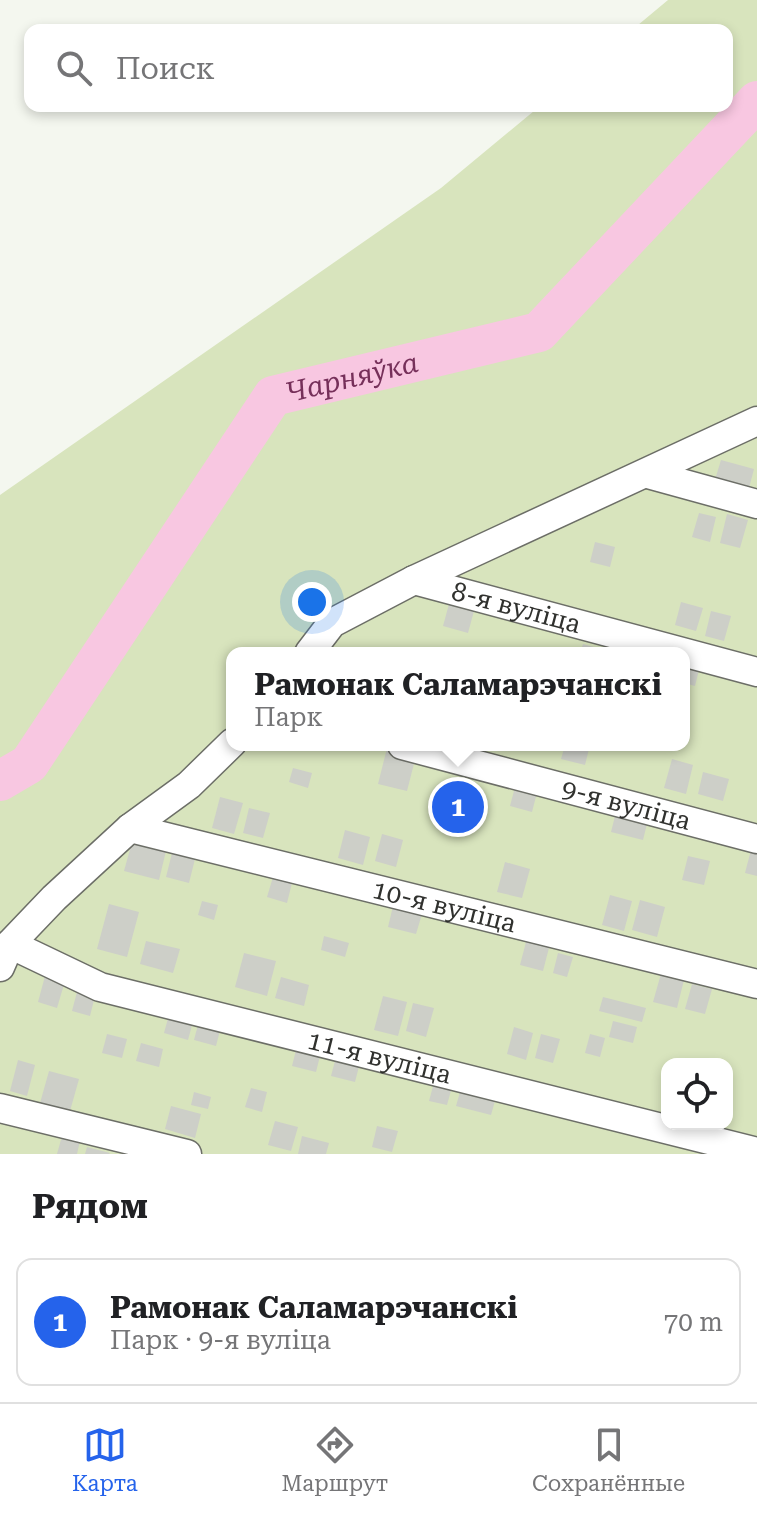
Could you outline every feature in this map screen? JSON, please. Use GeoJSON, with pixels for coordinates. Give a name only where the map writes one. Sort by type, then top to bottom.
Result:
{"type":"FeatureCollection","features":[{"type":"Feature","properties":{"kind":"street"},"geometry":{"type":"LineString","coordinates":[[314,647],[332,623],[414,580],[757,421]]}},
{"type":"Feature","properties":{"kind":"street"},"geometry":{"type":"LineString","coordinates":[[648,474],[757,504]]}},
{"type":"Feature","properties":{"kind":"street","name":"8-я вуліца"},"geometry":{"type":"LineString","coordinates":[[414,580],[664,647]]}},
{"type":"Feature","properties":{"kind":"street","name":"8-я вуліца"},"geometry":{"type":"LineString","coordinates":[[690,654],[757,672]]}},
{"type":"Feature","properties":{"kind":"street"},"geometry":{"type":"LineString","coordinates":[[5,955],[130,828],[189,785],[226,749]]}},
{"type":"Feature","properties":{"kind":"street","name":"9-я вуліца"},"geometry":{"type":"LineString","coordinates":[[425,751],[757,839]]}},
{"type":"Feature","properties":{"kind":"street","name":"10-я вуліца"},"geometry":{"type":"LineString","coordinates":[[130,828],[757,984]]}},
{"type":"Feature","properties":{"kind":"street","name":"11-я вуліца"},"geometry":{"type":"LineString","coordinates":[[5,955],[100,987],[757,1152]]}},
{"type":"Feature","properties":{"kind":"street"},"geometry":{"type":"LineString","coordinates":[[0,1108],[187,1154]]}},
{"type":"Feature","properties":{"kind":"green space"},"geometry":{"type":"Polygon","coordinates":[[[668,0],[757,0],[757,1154],[0,1154],[0,495],[441,188],[533,112],[733,112],[733,24],[639,24],[668,0]]]}},
{"type":"Feature","properties":{"kind":"building"},"geometry":{"type":"Polygon","coordinates":[[[721,460],[754,469],[748,492],[714,483],[721,460]]]}},
{"type":"Feature","properties":{"kind":"building"},"geometry":{"type":"Polygon","coordinates":[[[699,513],[716,517],[710,542],[692,537],[699,513]]]}},
{"type":"Feature","properties":{"kind":"building"},"geometry":{"type":"Polygon","coordinates":[[[727,514],[748,520],[740,548],[720,543],[727,514]]]}},
{"type":"Feature","properties":{"kind":"building"},"geometry":{"type":"Polygon","coordinates":[[[595,542],[615,547],[610,567],[590,562],[595,542]]]}},
{"type":"Feature","properties":{"kind":"building"},"geometry":{"type":"Polygon","coordinates":[[[681,602],[703,608],[696,631],[675,625],[681,602]]]}},
{"type":"Feature","properties":{"kind":"building"},"geometry":{"type":"Polygon","coordinates":[[[449,604],[474,611],[468,633],[443,626],[449,604]]]}},
{"type":"Feature","properties":{"kind":"building"},"geometry":{"type":"Polygon","coordinates":[[[711,611],[731,616],[724,641],[705,636],[711,611]]]}},
{"type":"Feature","properties":{"kind":"building"},"geometry":{"type":"Polygon","coordinates":[[[690,668],[699,670],[695,686],[690,685],[690,668]]]}},
{"type":"Feature","properties":{"kind":"building"},"geometry":{"type":"Polygon","coordinates":[[[386,751],[416,756],[407,791],[378,784],[386,751]]]}},
{"type":"Feature","properties":{"kind":"building"},"geometry":{"type":"Polygon","coordinates":[[[563,751],[588,751],[585,765],[561,759],[563,751]]]}},
{"type":"Feature","properties":{"kind":"building"},"geometry":{"type":"Polygon","coordinates":[[[672,759],[693,765],[686,794],[664,788],[672,759]]]}},
{"type":"Feature","properties":{"kind":"building"},"geometry":{"type":"Polygon","coordinates":[[[293,768],[312,773],[308,788],[289,782],[293,768]]]}},
{"type":"Feature","properties":{"kind":"building"},"geometry":{"type":"Polygon","coordinates":[[[703,772],[729,779],[723,801],[698,794],[703,772]]]}},
{"type":"Feature","properties":{"kind":"building"},"geometry":{"type":"Polygon","coordinates":[[[516,783],[538,789],[532,812],[510,806],[516,783]]]}},
{"type":"Feature","properties":{"kind":"building"},"geometry":{"type":"Polygon","coordinates":[[[220,797],[243,803],[234,834],[212,828],[220,797]]]}},
{"type":"Feature","properties":{"kind":"building"},"geometry":{"type":"Polygon","coordinates":[[[249,808],[270,813],[263,838],[243,833],[249,808]]]}},
{"type":"Feature","properties":{"kind":"building"},"geometry":{"type":"Polygon","coordinates":[[[617,808],[649,816],[643,840],[611,832],[617,808]]]}},
{"type":"Feature","properties":{"kind":"building"},"geometry":{"type":"Polygon","coordinates":[[[345,830],[370,837],[363,865],[338,858],[345,830]]]}},
{"type":"Feature","properties":{"kind":"building"},"geometry":{"type":"Polygon","coordinates":[[[382,834],[403,840],[396,867],[375,861],[382,834]]]}},
{"type":"Feature","properties":{"kind":"building"},"geometry":{"type":"Polygon","coordinates":[[[132,842],[166,851],[159,880],[124,871],[132,842]]]}},
{"type":"Feature","properties":{"kind":"building"},"geometry":{"type":"Polygon","coordinates":[[[752,846],[757,847],[757,876],[745,873],[752,846]]]}},
{"type":"Feature","properties":{"kind":"building"},"geometry":{"type":"Polygon","coordinates":[[[173,849],[196,855],[189,883],[166,877],[173,849]]]}},
{"type":"Feature","properties":{"kind":"building"},"geometry":{"type":"Polygon","coordinates":[[[688,856],[710,861],[704,885],[682,880],[688,856]]]}},
{"type":"Feature","properties":{"kind":"building"},"geometry":{"type":"Polygon","coordinates":[[[505,862],[530,869],[522,898],[497,892],[505,862]]]}},
{"type":"Feature","properties":{"kind":"building"},"geometry":{"type":"Polygon","coordinates":[[[273,877],[292,883],[287,903],[267,897],[273,877]]]}},
{"type":"Feature","properties":{"kind":"building"},"geometry":{"type":"Polygon","coordinates":[[[610,895],[632,901],[624,931],[602,925],[610,895]]]}},
{"type":"Feature","properties":{"kind":"building"},"geometry":{"type":"Polygon","coordinates":[[[640,900],[665,907],[657,937],[632,930],[640,900]]]}},
{"type":"Feature","properties":{"kind":"building"},"geometry":{"type":"Polygon","coordinates":[[[202,901],[218,905],[214,920],[198,915],[202,901]]]}},
{"type":"Feature","properties":{"kind":"building"},"geometry":{"type":"Polygon","coordinates":[[[109,904],[139,912],[127,957],[97,949],[109,904]]]}},
{"type":"Feature","properties":{"kind":"building"},"geometry":{"type":"Polygon","coordinates":[[[393,906],[422,914],[416,934],[388,927],[393,906]]]}},
{"type":"Feature","properties":{"kind":"building"},"geometry":{"type":"Polygon","coordinates":[[[324,936],[349,943],[345,957],[321,950],[324,936]]]}},
{"type":"Feature","properties":{"kind":"building"},"geometry":{"type":"Polygon","coordinates":[[[527,938],[550,944],[543,971],[520,965],[527,938]]]}},
{"type":"Feature","properties":{"kind":"building"},"geometry":{"type":"Polygon","coordinates":[[[146,941],[180,949],[173,973],[140,964],[146,941]]]}},
{"type":"Feature","properties":{"kind":"building"},"geometry":{"type":"Polygon","coordinates":[[[244,953],[276,961],[267,996],[235,987],[244,953]]]}},
{"type":"Feature","properties":{"kind":"building"},"geometry":{"type":"Polygon","coordinates":[[[558,953],[573,957],[567,977],[553,973],[558,953]]]}},
{"type":"Feature","properties":{"kind":"building"},"geometry":{"type":"Polygon","coordinates":[[[662,970],[685,976],[677,1008],[653,1002],[662,970]]]}},
{"type":"Feature","properties":{"kind":"building"},"geometry":{"type":"Polygon","coordinates":[[[45,976],[65,981],[57,1008],[38,1002],[45,976]]]}},
{"type":"Feature","properties":{"kind":"building"},"geometry":{"type":"Polygon","coordinates":[[[281,977],[309,985],[304,1006],[275,998],[281,977]]]}},
{"type":"Feature","properties":{"kind":"building"},"geometry":{"type":"Polygon","coordinates":[[[79,984],[97,988],[90,1016],[72,1011],[79,984]]]}},
{"type":"Feature","properties":{"kind":"building"},"geometry":{"type":"Polygon","coordinates":[[[692,984],[712,989],[705,1014],[685,1009],[692,984]]]}},
{"type":"Feature","properties":{"kind":"building"},"geometry":{"type":"Polygon","coordinates":[[[383,996],[407,1002],[398,1036],[374,1030],[383,996]]]}},
{"type":"Feature","properties":{"kind":"building"},"geometry":{"type":"Polygon","coordinates":[[[603,997],[646,1008],[642,1022],[599,1011],[603,997]]]}},
{"type":"Feature","properties":{"kind":"building"},"geometry":{"type":"Polygon","coordinates":[[[413,1003],[434,1008],[426,1037],[406,1031],[413,1003]]]}},
{"type":"Feature","properties":{"kind":"building"},"geometry":{"type":"Polygon","coordinates":[[[170,1011],[194,1018],[188,1040],[164,1033],[170,1011]]]}},
{"type":"Feature","properties":{"kind":"building"},"geometry":{"type":"Polygon","coordinates":[[[200,1017],[222,1023],[216,1046],[194,1040],[200,1017]]]}},
{"type":"Feature","properties":{"kind":"building"},"geometry":{"type":"Polygon","coordinates":[[[613,1021],[637,1027],[633,1043],[609,1037],[613,1021]]]}},
{"type":"Feature","properties":{"kind":"building"},"geometry":{"type":"Polygon","coordinates":[[[514,1027],[533,1033],[526,1060],[507,1054],[514,1027]]]}},
{"type":"Feature","properties":{"kind":"building"},"geometry":{"type":"Polygon","coordinates":[[[107,1034],[127,1039],[122,1058],[102,1053],[107,1034]]]}},
{"type":"Feature","properties":{"kind":"building"},"geometry":{"type":"Polygon","coordinates":[[[541,1034],[560,1039],[553,1063],[535,1058],[541,1034]]]}},
{"type":"Feature","properties":{"kind":"building"},"geometry":{"type":"Polygon","coordinates":[[[590,1034],[605,1038],[600,1057],[585,1053],[590,1034]]]}},
{"type":"Feature","properties":{"kind":"building"},"geometry":{"type":"Polygon","coordinates":[[[298,1042],[322,1048],[316,1072],[292,1066],[298,1042]]]}},
{"type":"Feature","properties":{"kind":"building"},"geometry":{"type":"Polygon","coordinates":[[[141,1043],[163,1049],[159,1067],[136,1061],[141,1043]]]}},
{"type":"Feature","properties":{"kind":"building"},"geometry":{"type":"Polygon","coordinates":[[[337,1053],[361,1059],[355,1082],[331,1076],[337,1053]]]}},
{"type":"Feature","properties":{"kind":"building"},"geometry":{"type":"Polygon","coordinates":[[[18,1060],[35,1065],[27,1096],[10,1091],[18,1060]]]}},
{"type":"Feature","properties":{"kind":"building"},"geometry":{"type":"Polygon","coordinates":[[[49,1071],[79,1079],[70,1111],[40,1103],[49,1071]]]}},
{"type":"Feature","properties":{"kind":"building"},"geometry":{"type":"Polygon","coordinates":[[[436,1075],[454,1080],[447,1105],[429,1101],[436,1075]]]}},
{"type":"Feature","properties":{"kind":"building"},"geometry":{"type":"Polygon","coordinates":[[[462,1085],[497,1094],[491,1115],[456,1106],[462,1085]]]}},
{"type":"Feature","properties":{"kind":"building"},"geometry":{"type":"Polygon","coordinates":[[[251,1088],[267,1092],[262,1112],[245,1107],[251,1088]]]}},
{"type":"Feature","properties":{"kind":"building"},"geometry":{"type":"Polygon","coordinates":[[[194,1092],[211,1097],[208,1109],[191,1105],[194,1092]]]}},
{"type":"Feature","properties":{"kind":"building"},"geometry":{"type":"Polygon","coordinates":[[[171,1106],[201,1114],[195,1138],[165,1129],[171,1106]]]}},
{"type":"Feature","properties":{"kind":"building"},"geometry":{"type":"Polygon","coordinates":[[[275,1121],[298,1127],[291,1151],[268,1145],[275,1121]]]}},
{"type":"Feature","properties":{"kind":"building"},"geometry":{"type":"Polygon","coordinates":[[[377,1126],[398,1131],[392,1152],[372,1147],[377,1126]]]}},
{"type":"Feature","properties":{"kind":"building"},"geometry":{"type":"Polygon","coordinates":[[[62,1136],[80,1141],[77,1154],[57,1154],[62,1136]]]}},
{"type":"Feature","properties":{"kind":"building"},"geometry":{"type":"Polygon","coordinates":[[[302,1136],[329,1143],[326,1154],[298,1154],[302,1136]]]}},
{"type":"Feature","properties":{"kind":"building"},"geometry":{"type":"Polygon","coordinates":[[[87,1147],[110,1153],[85,1154],[87,1147]]]}},
{"type":"Feature","properties":{"kind":"waterway","name":"Чарняўка"},"geometry":{"type":"LineString","coordinates":[[0,781],[29,764],[273,396],[539,332],[757,101]]}},
{"type":"Feature","properties":{"kind":"place","name":"Рамонак Саламарэчанскі"},"geometry":{"type":"Point","coordinates":[458,807]}}]}
